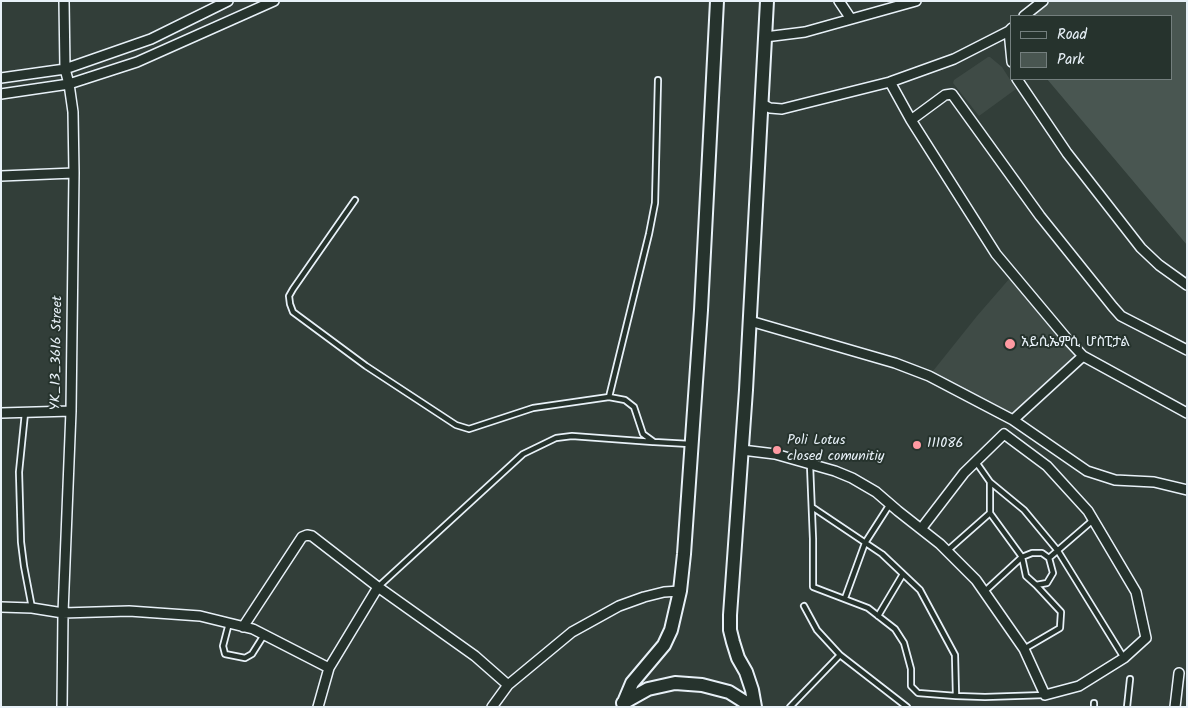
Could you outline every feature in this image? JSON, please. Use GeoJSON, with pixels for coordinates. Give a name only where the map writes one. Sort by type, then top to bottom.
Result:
{"type":"FeatureCollection","features":[{"type":"Feature","properties":{"kind":"main road"},"geometry":{"type":"LineString","coordinates":[[621,704],[632,684],[664,645],[671,630],[680,591],[701,310],[717,1]]}},
{"type":"Feature","properties":{"kind":"main road"},"geometry":{"type":"LineString","coordinates":[[754,707],[752,690],[746,672],[738,658],[730,630],[733,557],[750,322],[767,1]]}},
{"type":"Feature","properties":{"kind":"main road"},"geometry":{"type":"LineString","coordinates":[[621,704],[648,689],[675,683],[702,685],[728,692],[754,707]]}},
{"type":"Feature","properties":{"kind":"street","name":"YK_13_3616 Street"},"geometry":{"type":"LineString","coordinates":[[62,707],[63,613],[71,412],[74,173],[72,112],[69,84],[65,70],[64,1]]}},
{"type":"Feature","properties":{"kind":"street"},"geometry":{"type":"LineString","coordinates":[[1,78],[65,70],[150,38],[228,1]]}},
{"type":"Feature","properties":{"kind":"street"},"geometry":{"type":"LineString","coordinates":[[1,94],[69,84],[137,62],[274,1]]}},
{"type":"Feature","properties":{"kind":"street"},"geometry":{"type":"LineString","coordinates":[[839,1],[851,19]]}},
{"type":"Feature","properties":{"kind":"street"},"geometry":{"type":"LineString","coordinates":[[765,37],[805,32],[916,1]]}},
{"type":"Feature","properties":{"kind":"street"},"geometry":{"type":"LineString","coordinates":[[1025,15],[1043,1]]}},
{"type":"Feature","properties":{"kind":"street"},"geometry":{"type":"LineString","coordinates":[[762,104],[770,108],[782,109],[890,82],[954,59],[1010,31]]}},
{"type":"Feature","properties":{"kind":"street"},"geometry":{"type":"LineString","coordinates":[[1018,80],[1066,153],[1141,248],[1159,265],[1187,285]]}},
{"type":"Feature","properties":{"kind":"street"},"geometry":{"type":"LineString","coordinates":[[890,82],[911,120],[996,254],[1083,356],[1187,413]]}},
{"type":"Feature","properties":{"kind":"street"},"geometry":{"type":"LineString","coordinates":[[911,120],[945,95],[952,94],[1040,216],[1121,316],[1187,350]]}},
{"type":"Feature","properties":{"kind":"street"},"geometry":{"type":"LineString","coordinates":[[1,176],[74,173]]}},
{"type":"Feature","properties":{"kind":"street"},"geometry":{"type":"LineString","coordinates":[[750,322],[894,363],[929,376],[1013,420],[1087,471],[1115,480],[1154,482],[1187,490]]}},
{"type":"Feature","properties":{"kind":"street"},"geometry":{"type":"LineString","coordinates":[[1013,420],[1083,356]]}},
{"type":"Feature","properties":{"kind":"street"},"geometry":{"type":"LineString","coordinates":[[1,413],[71,412]]}},
{"type":"Feature","properties":{"kind":"street"},"geometry":{"type":"LineString","coordinates":[[742,450],[775,454],[810,463],[852,478],[876,492],[947,551],[976,580],[1024,648],[1045,695],[1079,686],[1124,658],[1146,638],[1136,592],[1088,511],[1047,466],[1004,434],[964,473],[921,529]]}},
{"type":"Feature","properties":{"kind":"street"},"geometry":{"type":"LineString","coordinates":[[243,626],[302,538],[307,535],[312,536],[378,587],[474,656],[508,685]]}},
{"type":"Feature","properties":{"kind":"street"},"geometry":{"type":"LineString","coordinates":[[318,707],[329,668],[378,587]]}},
{"type":"Feature","properties":{"kind":"street"},"geometry":{"type":"LineString","coordinates":[[492,707],[508,685],[572,632],[611,611],[644,598],[664,592],[680,591]]}},
{"type":"Feature","properties":{"kind":"street"},"geometry":{"type":"LineString","coordinates":[[1,608],[32,608],[63,613],[129,611],[200,616],[253,629],[329,668]]}},
{"type":"Feature","properties":{"kind":"street"},"geometry":{"type":"LineString","coordinates":[[1175,707],[1179,672]]}},
{"type":"Feature","properties":{"kind":"lane"},"geometry":{"type":"LineString","coordinates":[[609,397],[649,234],[654,203],[658,80]]}},
{"type":"Feature","properties":{"kind":"lane"},"geometry":{"type":"LineString","coordinates":[[355,200],[289,296],[294,312],[306,322],[412,398],[456,425],[469,429],[533,408],[609,397],[625,400],[634,407],[643,434],[654,442]]}},
{"type":"Feature","properties":{"kind":"lane"},"geometry":{"type":"LineString","coordinates":[[26,413],[19,472],[21,542],[32,608]]}},
{"type":"Feature","properties":{"kind":"lane"},"geometry":{"type":"LineString","coordinates":[[378,587],[523,454],[556,438],[572,436],[691,444]]}},
{"type":"Feature","properties":{"kind":"lane"},"geometry":{"type":"LineString","coordinates":[[976,462],[990,482],[1024,510],[1058,551],[1124,658]]}},
{"type":"Feature","properties":{"kind":"lane"},"geometry":{"type":"LineString","coordinates":[[810,463],[813,587],[868,608],[895,629],[904,643],[910,669],[910,686],[918,693],[956,696],[1045,695]]}},
{"type":"Feature","properties":{"kind":"lane"},"geometry":{"type":"LineString","coordinates":[[990,482],[990,513],[1022,557],[1026,576],[1061,612],[1060,628],[1024,648]]}},
{"type":"Feature","properties":{"kind":"lane"},"geometry":{"type":"LineString","coordinates":[[845,598],[865,542],[890,504]]}},
{"type":"Feature","properties":{"kind":"lane"},"geometry":{"type":"LineString","coordinates":[[812,507],[882,554],[920,590],[955,655],[956,696]]}},
{"type":"Feature","properties":{"kind":"lane"},"geometry":{"type":"LineString","coordinates":[[947,551],[990,513]]}},
{"type":"Feature","properties":{"kind":"lane"},"geometry":{"type":"LineString","coordinates":[[1050,558],[1093,520]]}},
{"type":"Feature","properties":{"kind":"lane"},"geometry":{"type":"LineString","coordinates":[[984,592],[1022,557],[1032,553],[1042,553],[1050,558],[1053,573],[1048,583],[1036,585]]}},
{"type":"Feature","properties":{"kind":"lane"},"geometry":{"type":"LineString","coordinates":[[878,616],[903,574]]}},
{"type":"Feature","properties":{"kind":"lane"},"geometry":{"type":"LineString","coordinates":[[804,606],[817,630],[840,655],[907,707]]}},
{"type":"Feature","properties":{"kind":"lane"},"geometry":{"type":"LineString","coordinates":[[228,623],[223,646],[225,654],[245,658],[252,654],[264,635]]}},
{"type":"Feature","properties":{"kind":"lane"},"geometry":{"type":"LineString","coordinates":[[790,707],[840,655]]}},
{"type":"Feature","properties":{"kind":"lane"},"geometry":{"type":"LineString","coordinates":[[1127,707],[1130,679]]}},
{"type":"Feature","properties":{"kind":"shaded area"},"geometry":{"type":"Polygon","coordinates":[[[990,57],[1002,67],[1016,89],[979,116],[953,83],[954,80],[990,57]]]}},
{"type":"Feature","properties":{"kind":"shaded area"},"geometry":{"type":"Polygon","coordinates":[[[1010,278],[1083,356],[1013,420],[929,376],[1010,278]]]}},
{"type":"Feature","properties":{"kind":"green space"},"geometry":{"type":"Polygon","coordinates":[[[1032,1],[1187,1],[1187,245],[1048,80],[1173,80],[1173,15],[1032,15],[1032,1]]]}},
{"type":"Feature","properties":{"kind":"place","name":"አይሲኤምሲ ሆስፒታል"},"geometry":{"type":"Point","coordinates":[1010,344]}},
{"type":"Feature","properties":{"kind":"place","name":"111086"},"geometry":{"type":"Point","coordinates":[917,445]}},
{"type":"Feature","properties":{"kind":"place","name":"Poli Lotus closed comunitiy"},"geometry":{"type":"Point","coordinates":[777,450]}}]}
